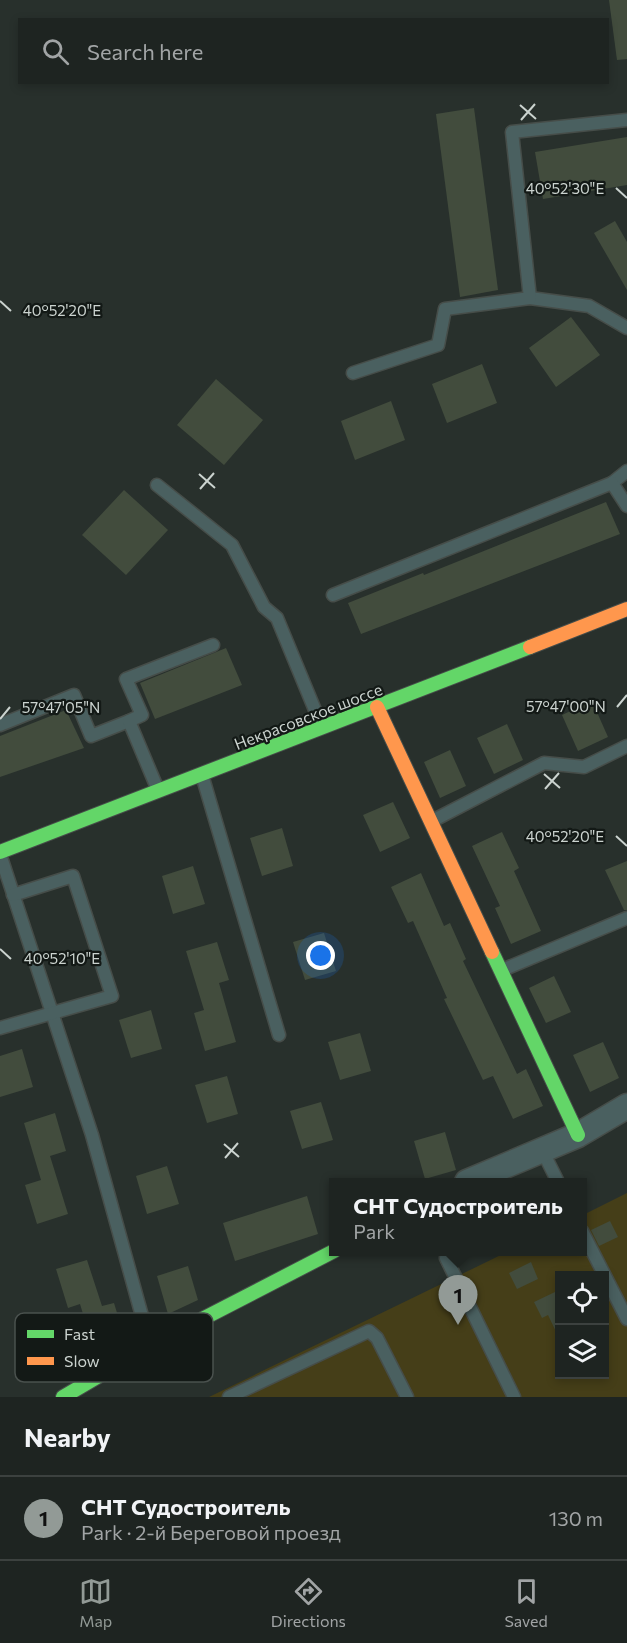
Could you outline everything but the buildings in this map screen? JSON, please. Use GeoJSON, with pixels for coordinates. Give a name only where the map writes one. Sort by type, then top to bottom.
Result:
{"type":"FeatureCollection","features":[{"type":"Feature","properties":{"kind":"street","name":"Некрасовское шоссе"},"geometry":{"type":"LineString","coordinates":[[0,853],[627,609]]}},
{"type":"Feature","properties":{"kind":"street"},"geometry":{"type":"LineString","coordinates":[[377,707],[578,1135]]}},
{"type":"Feature","properties":{"kind":"street"},"geometry":{"type":"LineString","coordinates":[[476,1178],[578,1135],[627,1106]]}},
{"type":"Feature","properties":{"kind":"street"},"geometry":{"type":"LineString","coordinates":[[213,1313],[329,1253]]}},
{"type":"Feature","properties":{"kind":"street"},"geometry":{"type":"LineString","coordinates":[[63,1397],[89,1382]]}},
{"type":"Feature","properties":{"kind":"lane"},"geometry":{"type":"LineString","coordinates":[[530,298],[512,132],[627,120]]}},
{"type":"Feature","properties":{"kind":"lane"},"geometry":{"type":"LineString","coordinates":[[353,373],[438,345],[445,309],[530,298],[589,306],[627,328]]}},
{"type":"Feature","properties":{"kind":"lane"},"geometry":{"type":"LineString","coordinates":[[333,595],[612,483],[627,471]]}},
{"type":"Feature","properties":{"kind":"lane"},"geometry":{"type":"LineString","coordinates":[[612,483],[627,506]]}},
{"type":"Feature","properties":{"kind":"lane"},"geometry":{"type":"LineString","coordinates":[[157,485],[232,545],[264,607],[277,618],[322,728]]}},
{"type":"Feature","properties":{"kind":"lane"},"geometry":{"type":"LineString","coordinates":[[0,725],[74,695],[91,736],[142,715],[126,679],[213,645]]}},
{"type":"Feature","properties":{"kind":"lane"},"geometry":{"type":"LineString","coordinates":[[129,721],[158,791]]}},
{"type":"Feature","properties":{"kind":"lane"},"geometry":{"type":"LineString","coordinates":[[431,822],[544,763],[584,767],[627,746]]}},
{"type":"Feature","properties":{"kind":"lane"},"geometry":{"type":"LineString","coordinates":[[202,774],[279,1035]]}},
{"type":"Feature","properties":{"kind":"lane"},"geometry":{"type":"LineString","coordinates":[[0,853],[92,1135],[141,1313]]}},
{"type":"Feature","properties":{"kind":"lane"},"geometry":{"type":"LineString","coordinates":[[0,1028],[112,996],[73,876],[13,894]]}},
{"type":"Feature","properties":{"kind":"lane"},"geometry":{"type":"LineString","coordinates":[[502,970],[627,918]]}},
{"type":"Feature","properties":{"kind":"lane"},"geometry":{"type":"LineString","coordinates":[[542,1150],[556,1178]]}},
{"type":"Feature","properties":{"kind":"lane"},"geometry":{"type":"LineString","coordinates":[[587,1240],[627,1318]]}},
{"type":"Feature","properties":{"kind":"lane"},"geometry":{"type":"LineString","coordinates":[[447,1256],[446,1258],[514,1397]]}},
{"type":"Feature","properties":{"kind":"lane"},"geometry":{"type":"LineString","coordinates":[[229,1397],[369,1331],[377,1338],[407,1397]]}},
{"type":"Feature","properties":{"kind":"shaded area"},"geometry":{"type":"Polygon","coordinates":[[[627,1193],[627,1397],[209,1397],[499,1256],[587,1256],[587,1213],[627,1193]]]}},
{"type":"Feature","properties":{"kind":"traffic: fast"},"geometry":{"type":"LineString","coordinates":[[0,852],[530,647]]}},
{"type":"Feature","properties":{"kind":"traffic: fast"},"geometry":{"type":"LineString","coordinates":[[492,952],[578,1135]]}},
{"type":"Feature","properties":{"kind":"traffic: fast"},"geometry":{"type":"LineString","coordinates":[[213,1313],[329,1254]]}},
{"type":"Feature","properties":{"kind":"traffic: fast"},"geometry":{"type":"LineString","coordinates":[[63,1397],[89,1382]]}},
{"type":"Feature","properties":{"kind":"traffic: slow"},"geometry":{"type":"LineString","coordinates":[[530,647],[627,609]]}},
{"type":"Feature","properties":{"kind":"traffic: slow"},"geometry":{"type":"LineString","coordinates":[[377,707],[492,952]]}},
{"type":"Feature","properties":{"kind":"place","name":"СНТ Судостроитель"},"geometry":{"type":"Point","coordinates":[458,1325]}}]}
